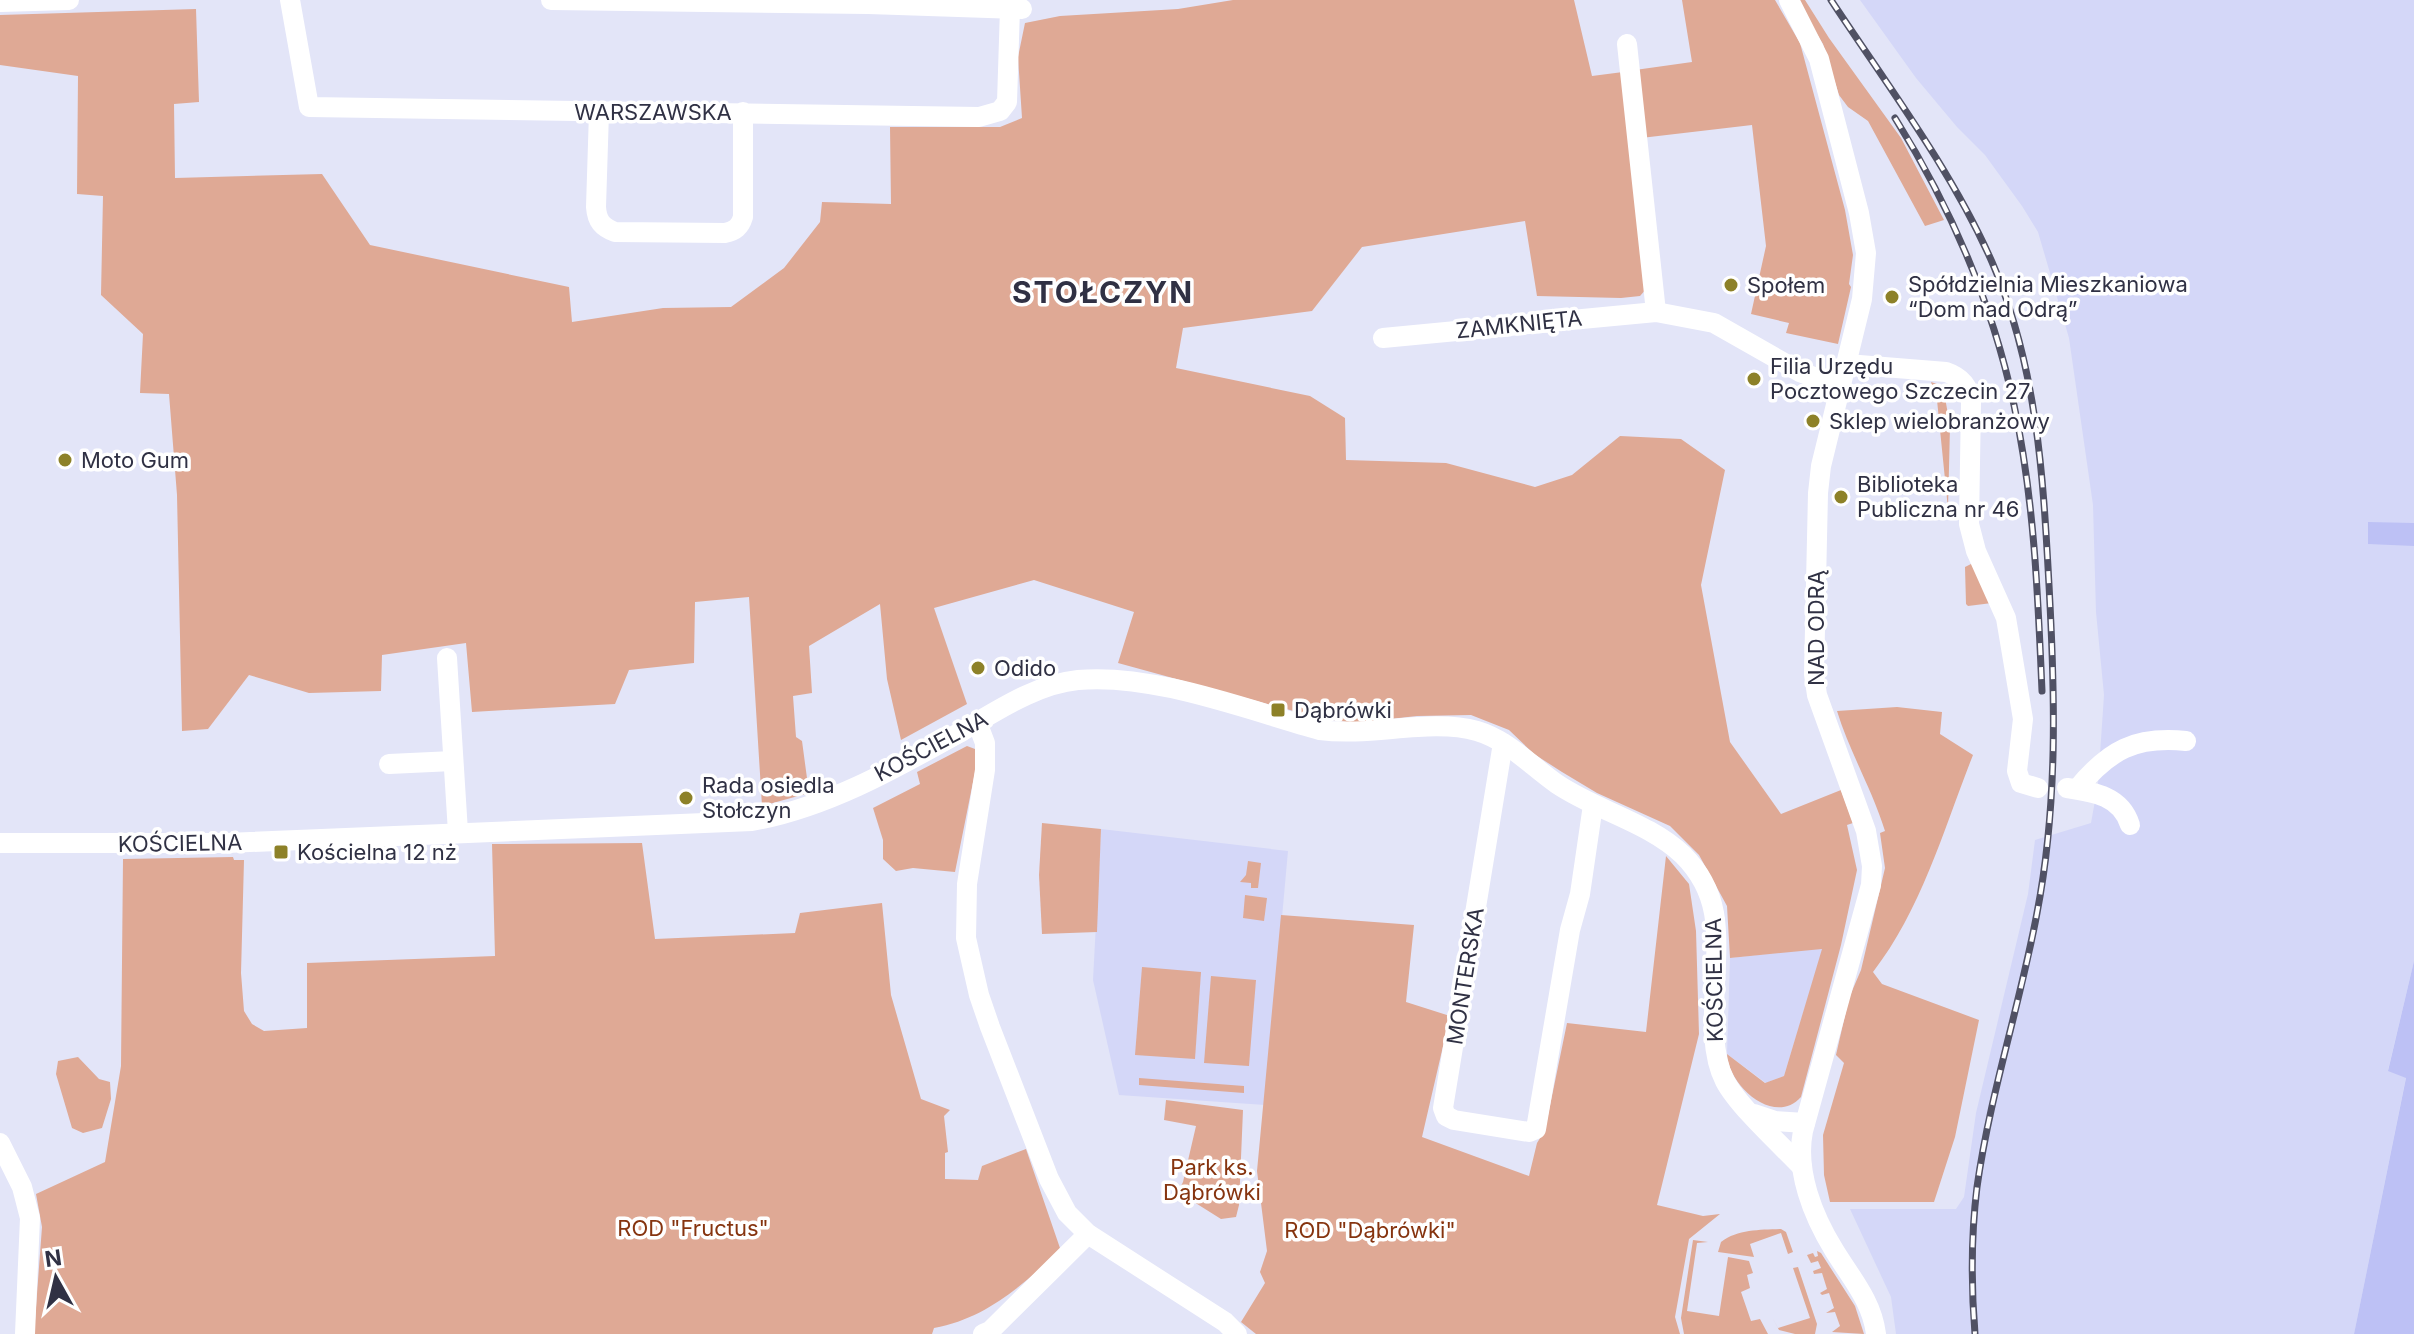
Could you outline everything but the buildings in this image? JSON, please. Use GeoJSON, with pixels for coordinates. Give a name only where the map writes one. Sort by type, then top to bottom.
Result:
{"type":"FeatureCollection","features":[{"type":"Feature","properties":{"kind":"street"},"geometry":{"type":"LineString","coordinates":[[0,2],[69,0]]}},
{"type":"Feature","properties":{"kind":"street","name":"WARSZAWSKA"},"geometry":{"type":"LineString","coordinates":[[290,0],[309,107],[979,117],[1000,111],[1007,102],[1016,8],[551,0]]}},
{"type":"Feature","properties":{"kind":"street","name":"NAD ODRĄ"},"geometry":{"type":"LineString","coordinates":[[1789,0],[1819,59],[1865,242],[1865,283],[1821,466],[1814,674],[1823,717],[1866,831],[1872,866],[1871,885],[1800,1151],[1802,1167],[1822,1227],[1867,1301],[1876,1334]]}},
{"type":"Feature","properties":{"kind":"street"},"geometry":{"type":"LineString","coordinates":[[1627,44],[1656,312]]}},
{"type":"Feature","properties":{"kind":"street"},"geometry":{"type":"LineString","coordinates":[[599,112],[596,207],[597,218],[604,228],[615,232],[725,233],[741,224],[743,217],[743,112]]}},
{"type":"Feature","properties":{"kind":"street","name":"ZAMKNIĘTA"},"geometry":{"type":"LineString","coordinates":[[1383,338],[1656,312],[1714,323],[1800,372],[1841,387]]}},
{"type":"Feature","properties":{"kind":"street"},"geometry":{"type":"LineString","coordinates":[[1847,364],[1946,372],[1957,376],[1968,390],[1971,400],[1969,524],[1974,544],[2006,618],[2024,730],[2017,774],[2021,783],[2038,788]]}},
{"type":"Feature","properties":{"kind":"street"},"geometry":{"type":"LineString","coordinates":[[447,658],[458,832]]}},
{"type":"Feature","properties":{"kind":"street","name":"KOŚCIELNA"},"geometry":{"type":"LineString","coordinates":[[0,843],[227,843],[719,824],[787,814],[870,780],[1046,687],[1075,680],[1109,678],[1168,687],[1320,730],[1352,733],[1456,728],[1477,731],[1503,743],[1558,784],[1593,805],[1648,830],[1685,857],[1704,883],[1716,930],[1716,1057],[1729,1087],[1802,1167]]}},
{"type":"Feature","properties":{"kind":"street"},"geometry":{"type":"LineString","coordinates":[[977,722],[985,743],[985,770],[965,905],[966,938],[990,1027],[1049,1179],[1067,1213],[1088,1234],[1225,1322],[1237,1334]]}},
{"type":"Feature","properties":{"kind":"street"},"geometry":{"type":"LineString","coordinates":[[2130,825],[2115,802],[2101,795],[2072,789],[2118,750],[2157,740],[2186,741]]}},
{"type":"Feature","properties":{"kind":"street","name":"MONTERSKA"},"geometry":{"type":"LineString","coordinates":[[1503,743],[1443,1108],[1446,1116],[1454,1120],[1529,1132],[1536,1129],[1570,930],[1580,894],[1593,805]]}},
{"type":"Feature","properties":{"kind":"street"},"geometry":{"type":"LineString","coordinates":[[389,764],[453,761]]}},
{"type":"Feature","properties":{"kind":"street"},"geometry":{"type":"LineString","coordinates":[[1749,1111],[1775,1121],[1805,1123]]}},
{"type":"Feature","properties":{"kind":"street"},"geometry":{"type":"LineString","coordinates":[[0,1143],[22,1187],[29,1213],[25,1334]]}},
{"type":"Feature","properties":{"kind":"street"},"geometry":{"type":"LineString","coordinates":[[983,1334],[990,1331],[1088,1234]]}},
{"type":"Feature","properties":{"kind":"shaded area"},"geometry":{"type":"Polygon","coordinates":[[[1860,0],[2414,0],[2414,961],[2388,1070],[2406,1077],[2354,1334],[1896,1334],[1891,1297],[1850,1209],[1956,1209],[1964,1197],[1976,1113],[2028,894],[2035,840],[2091,823],[2098,784],[2104,695],[2096,612],[2093,505],[2069,338],[2038,232],[1985,155],[1916,78],[1860,0]]]}},
{"type":"Feature","properties":{"kind":"shaded area"},"geometry":{"type":"Polygon","coordinates":[[[2368,522],[2414,523],[2414,546],[2368,544],[2368,522]]]}},
{"type":"Feature","properties":{"kind":"shaded area"},"geometry":{"type":"Polygon","coordinates":[[[1101,829],[1288,851],[1265,1105],[1119,1095],[1093,980],[1101,829]]]}},
{"type":"Feature","properties":{"kind":"shaded area"},"geometry":{"type":"Polygon","coordinates":[[[1823,948],[1784,1076],[1766,1083],[1727,1054],[1730,958],[1823,948]]]}},
{"type":"Feature","properties":{"kind":"shaded area"},"geometry":{"type":"Polygon","coordinates":[[[2414,961],[2414,1334],[2354,1334],[2406,1078],[2388,1071],[2414,961]]]}},
{"type":"Feature","properties":{"kind":"green space"},"geometry":{"type":"Polygon","coordinates":[[[1233,0],[1574,0],[1592,76],[1623,72],[1647,288],[1640,296],[1537,296],[1525,221],[1362,247],[1312,311],[1183,328],[1176,368],[1310,396],[1345,418],[1346,460],[1446,463],[1535,487],[1572,475],[1620,436],[1681,439],[1725,470],[1701,585],[1730,742],[1781,814],[1841,790],[1853,823],[1847,825],[1857,870],[1841,945],[1801,1097],[1790,1105],[1766,1105],[1754,1098],[1735,1078],[1727,1054],[1765,1083],[1784,1076],[1822,949],[1730,958],[1727,906],[1699,855],[1670,826],[1597,793],[1534,754],[1509,730],[1471,715],[1417,716],[1354,723],[1319,718],[1118,663],[1134,612],[1034,580],[934,608],[967,704],[901,740],[887,679],[880,604],[809,646],[812,693],[793,696],[796,737],[802,741],[809,793],[762,806],[749,597],[695,602],[694,663],[629,670],[615,704],[472,712],[466,643],[382,655],[381,691],[309,693],[249,675],[208,729],[182,731],[177,495],[169,394],[140,393],[143,334],[101,295],[103,196],[77,194],[78,76],[0,65],[0,15],[196,9],[199,102],[174,104],[175,178],[322,174],[370,245],[569,287],[572,322],[663,308],[731,307],[784,268],[820,222],[822,202],[891,204],[890,127],[1000,127],[1022,118],[1018,57],[1025,23],[1060,16],[1178,9],[1233,0]]]}},
{"type":"Feature","properties":{"kind":"green space"},"geometry":{"type":"Polygon","coordinates":[[[1682,0],[1775,0],[1800,43],[1845,210],[1853,255],[1851,287],[1838,344],[1786,333],[1789,323],[1751,314],[1766,246],[1752,125],[1641,138],[1635,70],[1692,62],[1682,0]]]}},
{"type":"Feature","properties":{"kind":"green space"},"geometry":{"type":"Polygon","coordinates":[[[1796,0],[1805,0],[1901,138],[1944,220],[1925,226],[1868,121],[1848,107],[1839,95],[1823,44],[1796,0]]]}},
{"type":"Feature","properties":{"kind":"green space"},"geometry":{"type":"Polygon","coordinates":[[[1931,382],[1943,386],[1950,426],[1948,509],[1937,400],[1931,382]]]}},
{"type":"Feature","properties":{"kind":"green space"},"geometry":{"type":"Polygon","coordinates":[[[1973,563],[1992,603],[1966,604],[1965,567],[1973,563]]]}},
{"type":"Feature","properties":{"kind":"green space"},"geometry":{"type":"Polygon","coordinates":[[[1897,707],[1942,712],[1940,734],[1973,755],[1919,895],[1873,972],[1882,984],[1979,1020],[1955,1137],[1934,1202],[1830,1202],[1824,1175],[1823,1135],[1844,1063],[1836,1055],[1849,998],[1861,970],[1885,868],[1880,833],[1885,831],[1837,711],[1897,707]]]}},
{"type":"Feature","properties":{"kind":"green space"},"geometry":{"type":"Polygon","coordinates":[[[967,746],[975,749],[976,767],[955,872],[913,868],[896,871],[883,859],[883,840],[873,808],[920,784],[917,772],[967,746]]]}},
{"type":"Feature","properties":{"kind":"green space"},"geometry":{"type":"Polygon","coordinates":[[[1042,823],[1101,829],[1097,932],[1042,934],[1039,875],[1042,823]]]}},
{"type":"Feature","properties":{"kind":"green space","name":"ROD \"Fructus\""},"geometry":{"type":"Polygon","coordinates":[[[642,843],[655,939],[795,933],[800,913],[882,903],[891,995],[921,1099],[950,1110],[944,1116],[948,1152],[945,1153],[945,1179],[978,1180],[982,1166],[1026,1149],[1061,1251],[1003,1298],[971,1317],[934,1328],[932,1334],[34,1334],[42,1227],[36,1194],[105,1162],[121,1066],[123,859],[233,857],[234,860],[244,860],[241,973],[244,1011],[252,1024],[264,1031],[307,1028],[307,963],[495,956],[492,844],[642,843]]]}},
{"type":"Feature","properties":{"kind":"green space","name":"ROD \"Dąbrówki\""},"geometry":{"type":"Polygon","coordinates":[[[1666,856],[1689,884],[1696,931],[1699,1034],[1657,1205],[1703,1216],[1720,1214],[1689,1239],[1675,1317],[1680,1334],[1256,1334],[1241,1322],[1265,1283],[1260,1272],[1267,1251],[1257,1171],[1281,915],[1414,925],[1406,1002],[1450,1016],[1422,1137],[1529,1176],[1537,1143],[1545,1130],[1567,1023],[1646,1032],[1666,856]]]}},
{"type":"Feature","properties":{"kind":"green space"},"geometry":{"type":"Polygon","coordinates":[[[1248,861],[1261,863],[1258,888],[1251,888],[1251,883],[1240,882],[1246,875],[1248,861]]]}},
{"type":"Feature","properties":{"kind":"green space"},"geometry":{"type":"Polygon","coordinates":[[[1245,895],[1267,898],[1264,921],[1243,918],[1245,895]]]}},
{"type":"Feature","properties":{"kind":"green space"},"geometry":{"type":"Polygon","coordinates":[[[1142,967],[1201,972],[1195,1059],[1135,1055],[1142,967]]]}},
{"type":"Feature","properties":{"kind":"green space"},"geometry":{"type":"Polygon","coordinates":[[[1211,976],[1256,980],[1249,1066],[1204,1063],[1211,976]]]}},
{"type":"Feature","properties":{"kind":"green space"},"geometry":{"type":"Polygon","coordinates":[[[78,1057],[99,1079],[110,1082],[111,1099],[102,1128],[83,1133],[72,1128],[56,1074],[58,1061],[78,1057]]]}},
{"type":"Feature","properties":{"kind":"green space"},"geometry":{"type":"Polygon","coordinates":[[[1139,1078],[1244,1086],[1244,1093],[1139,1085],[1139,1078]]]}},
{"type":"Feature","properties":{"kind":"green space","name":"Park ks. Dąbrówki"},"geometry":{"type":"Polygon","coordinates":[[[1166,1100],[1243,1110],[1236,1217],[1221,1219],[1178,1192],[1196,1126],[1164,1120],[1166,1100]]]}},
{"type":"Feature","properties":{"kind":"green space"},"geometry":{"type":"Polygon","coordinates":[[[1781,1229],[1786,1232],[1793,1252],[1788,1254],[1781,1233],[1750,1244],[1754,1257],[1718,1252],[1721,1242],[1735,1235],[1781,1229]]]}},
{"type":"Feature","properties":{"kind":"green space"},"geometry":{"type":"Polygon","coordinates":[[[1693,1240],[1708,1242],[1697,1243],[1687,1311],[1719,1316],[1728,1257],[1749,1261],[1753,1273],[1747,1275],[1750,1288],[1741,1292],[1751,1321],[1760,1319],[1768,1334],[1684,1334],[1681,1318],[1693,1240]]]}},
{"type":"Feature","properties":{"kind":"green space"},"geometry":{"type":"Polygon","coordinates":[[[1817,1251],[1855,1306],[1864,1334],[1832,1332],[1840,1326],[1835,1312],[1826,1313],[1834,1308],[1829,1293],[1820,1293],[1827,1289],[1822,1273],[1814,1274],[1813,1271],[1821,1268],[1818,1261],[1811,1263],[1807,1255],[1813,1253],[1815,1257],[1818,1256],[1817,1251]]]}},
{"type":"Feature","properties":{"kind":"green space"},"geometry":{"type":"Polygon","coordinates":[[[1798,1267],[1817,1324],[1815,1334],[1779,1330],[1772,1317],[1778,1328],[1810,1318],[1793,1268],[1798,1267]]]}},
{"type":"Feature","properties":{"kind":"railway"},"geometry":{"type":"LineString","coordinates":[[1831,0],[1938,161],[1992,262],[2019,341],[2040,461],[2053,667],[2049,831],[2037,913],[1989,1118],[1977,1187],[1972,1260],[1975,1334]]}},
{"type":"Feature","properties":{"kind":"railway"},"geometry":{"type":"LineString","coordinates":[[1895,118],[1934,185],[1967,256],[2005,367],[2021,440],[2031,511],[2042,691]]}},
{"type":"Feature","properties":{"kind":"place","name":"Społem"},"geometry":{"type":"Point","coordinates":[1731,285]}},
{"type":"Feature","properties":{"kind":"place","name":"Spółdzielnia Mieszkaniowa “Dom nad Odrą”"},"geometry":{"type":"Point","coordinates":[1892,297]}},
{"type":"Feature","properties":{"kind":"place","name":"Filia Urzędu Pocztowego Szczecin 27"},"geometry":{"type":"Point","coordinates":[1754,379]}},
{"type":"Feature","properties":{"kind":"place","name":"Sklep wielobranżowy"},"geometry":{"type":"Point","coordinates":[1813,421]}},
{"type":"Feature","properties":{"kind":"place","name":"Moto Gum"},"geometry":{"type":"Point","coordinates":[65,460]}},
{"type":"Feature","properties":{"kind":"place","name":"Biblioteka Publiczna nr 46"},"geometry":{"type":"Point","coordinates":[1841,497]}},
{"type":"Feature","properties":{"kind":"place","name":"Odido"},"geometry":{"type":"Point","coordinates":[978,668]}},
{"type":"Feature","properties":{"kind":"place","name":"Dąbrówki"},"geometry":{"type":"Point","coordinates":[1278,710]}},
{"type":"Feature","properties":{"kind":"place","name":"Rada osiedla Stołczyn"},"geometry":{"type":"Point","coordinates":[686,798]}},
{"type":"Feature","properties":{"kind":"place","name":"Kościelna 12 nż"},"geometry":{"type":"Point","coordinates":[281,852]}},
{"type":"Feature","properties":{"kind":"district","name":"STOŁCZYN"},"geometry":{"type":"Point","coordinates":[1103,293]}}]}
